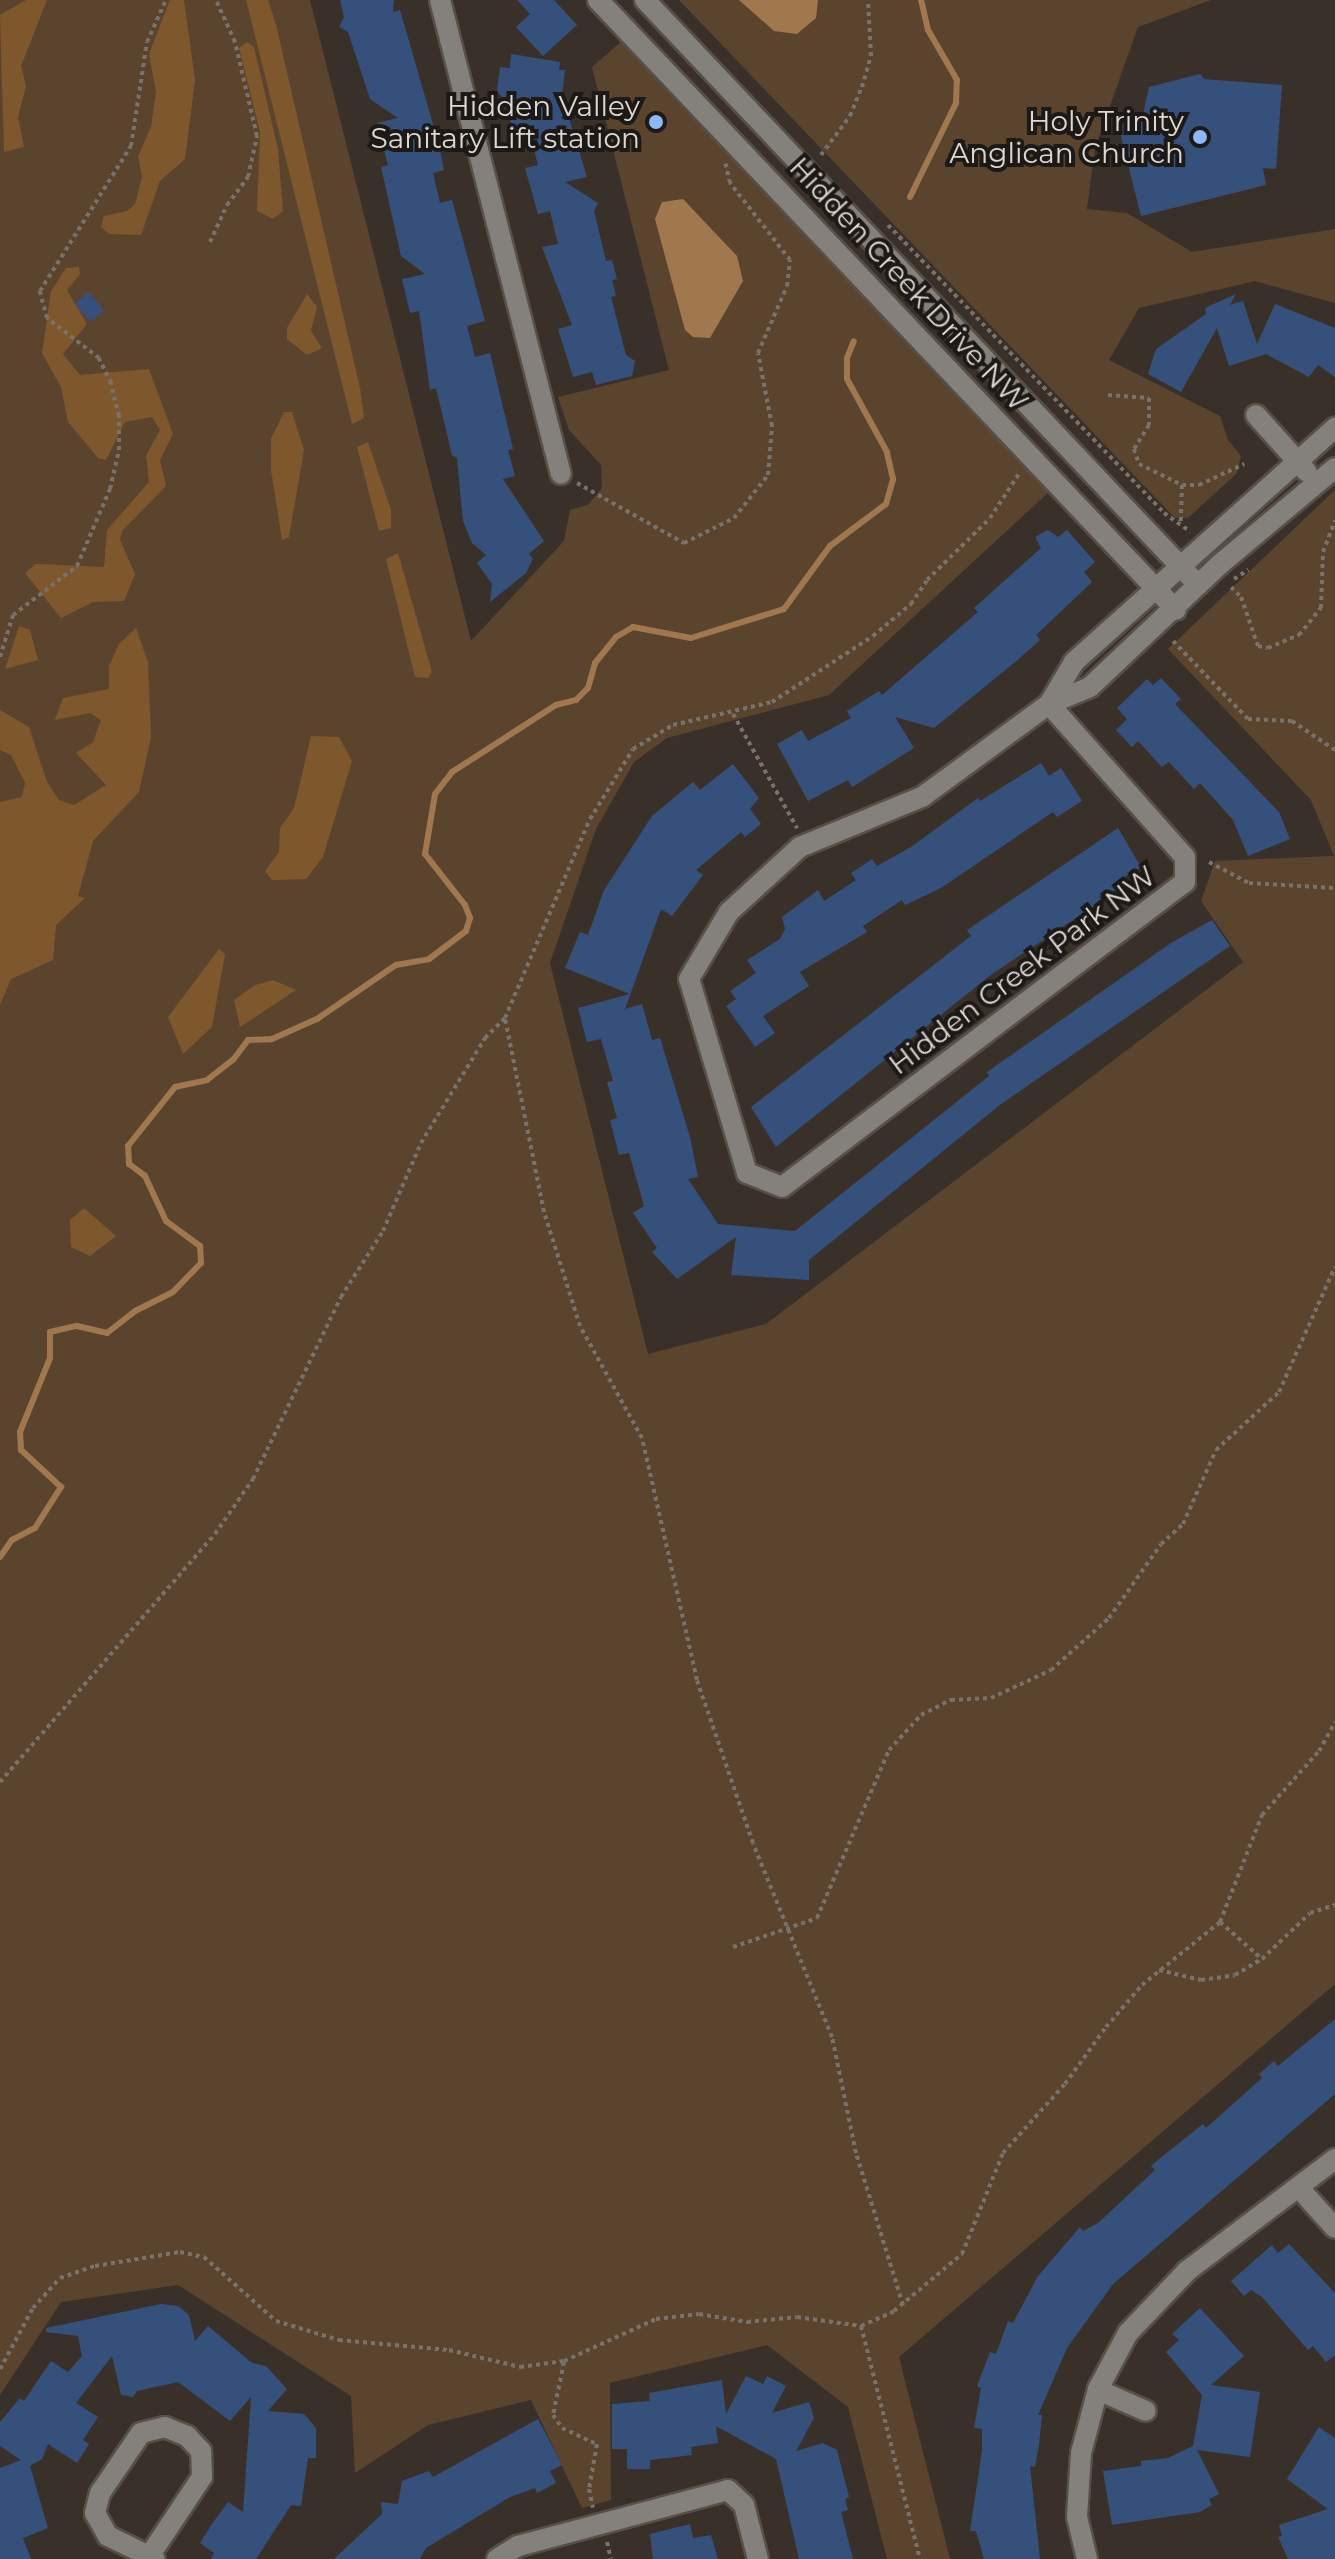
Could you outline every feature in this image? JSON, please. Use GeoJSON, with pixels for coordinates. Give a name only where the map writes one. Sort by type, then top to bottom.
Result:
{"type":"FeatureCollection","features":[{"type":"Feature","properties":{"kind":"street"},"geometry":{"type":"LineString","coordinates":[[440,0],[561,474]]}},
{"type":"Feature","properties":{"kind":"street","name":"Hidden Creek Drive NW"},"geometry":{"type":"LineString","coordinates":[[598,0],[1176,610]]}},
{"type":"Feature","properties":{"kind":"street","name":"Hidden Creek Drive NW"},"geometry":{"type":"LineString","coordinates":[[645,0],[1198,585]]}},
{"type":"Feature","properties":{"kind":"street"},"geometry":{"type":"LineString","coordinates":[[681,89],[705,63]]}},
{"type":"Feature","properties":{"kind":"street"},"geometry":{"type":"LineString","coordinates":[[1256,415],[1318,484]]}},
{"type":"Feature","properties":{"kind":"street"},"geometry":{"type":"LineString","coordinates":[[1049,704],[1074,662],[1155,585],[1335,428]]}},
{"type":"Feature","properties":{"kind":"street"},"geometry":{"type":"LineString","coordinates":[[1049,704],[1090,687],[1176,610],[1198,585],[1335,468]]}},
{"type":"Feature","properties":{"kind":"street","name":"Hidden Creek Park NW"},"geometry":{"type":"LineString","coordinates":[[1049,704],[1185,857],[1185,882],[782,1187],[747,1173],[689,979],[729,912],[800,847],[922,797],[1049,704]]}},
{"type":"Feature","properties":{"kind":"street"},"geometry":{"type":"LineString","coordinates":[[1087,2559],[1077,2517],[1081,2453],[1098,2390],[1128,2333],[1187,2271],[1300,2189],[1335,2159]]}},
{"type":"Feature","properties":{"kind":"street"},"geometry":{"type":"LineString","coordinates":[[1300,2189],[1335,2228]]}},
{"type":"Feature","properties":{"kind":"street"},"geometry":{"type":"LineString","coordinates":[[1098,2390],[1146,2411]]}},
{"type":"Feature","properties":{"kind":"street"},"geometry":{"type":"LineString","coordinates":[[165,2427],[187,2436],[201,2451],[202,2477],[152,2557],[108,2536],[95,2513],[100,2493],[141,2433],[165,2427]]}},
{"type":"Feature","properties":{"kind":"street"},"geometry":{"type":"LineString","coordinates":[[497,2559],[518,2546],[728,2490],[744,2505],[758,2559]]}},
{"type":"Feature","properties":{"kind":"path"},"geometry":{"type":"LineString","coordinates":[[0,657],[13,615],[77,566],[116,463],[119,416],[111,383],[99,358],[47,318],[40,291],[131,146],[147,42],[166,0]]}},
{"type":"Feature","properties":{"kind":"path"},"geometry":{"type":"LineString","coordinates":[[210,242],[227,205],[248,177],[257,136],[232,30],[216,0]]}},
{"type":"Feature","properties":{"kind":"path"},"geometry":{"type":"LineString","coordinates":[[821,155],[850,116],[862,87],[871,56],[868,0]]}},
{"type":"Feature","properties":{"kind":"path"},"geometry":{"type":"LineString","coordinates":[[810,144],[831,166]]}},
{"type":"Feature","properties":{"kind":"path"},"geometry":{"type":"LineString","coordinates":[[561,474],[684,543],[734,518],[768,475],[772,426],[758,353],[790,273],[786,251],[730,183],[725,161]]}},
{"type":"Feature","properties":{"kind":"path"},"geometry":{"type":"LineString","coordinates":[[885,222],[1164,513],[1192,533]]}},
{"type":"Feature","properties":{"kind":"path"},"geometry":{"type":"LineString","coordinates":[[1108,395],[1149,398],[1149,425],[1134,449],[1139,464],[1182,485],[1199,485],[1244,464]]}},
{"type":"Feature","properties":{"kind":"path"},"geometry":{"type":"LineString","coordinates":[[0,1782],[215,1534],[253,1479],[341,1297],[383,1231],[421,1143],[485,1038],[505,1018],[590,819],[622,762],[658,731],[772,702],[886,627],[990,518],[1021,470]]}},
{"type":"Feature","properties":{"kind":"path"},"geometry":{"type":"LineString","coordinates":[[1181,523],[1182,485]]}},
{"type":"Feature","properties":{"kind":"path"},"geometry":{"type":"LineString","coordinates":[[1231,587],[1245,606],[1258,646],[1268,648],[1299,635],[1321,608],[1335,520]]}},
{"type":"Feature","properties":{"kind":"path"},"geometry":{"type":"LineString","coordinates":[[1173,641],[1248,719],[1292,721],[1335,750]]}},
{"type":"Feature","properties":{"kind":"path"},"geometry":{"type":"LineString","coordinates":[[733,714],[799,830]]}},
{"type":"Feature","properties":{"kind":"path"},"geometry":{"type":"LineString","coordinates":[[1209,862],[1249,883],[1335,888]]}},
{"type":"Feature","properties":{"kind":"path"},"geometry":{"type":"LineString","coordinates":[[505,1018],[544,1212],[580,1326],[642,1438],[697,1680],[753,1843],[791,1930],[837,2052],[856,2153],[903,2305]]}},
{"type":"Feature","properties":{"kind":"path"},"geometry":{"type":"LineString","coordinates":[[733,1947],[791,1930],[817,1918],[889,1750],[908,1727],[943,1702],[991,1698],[1051,1670],[1109,1618],[1161,1544],[1183,1524],[1216,1450],[1279,1392],[1335,1267]]}},
{"type":"Feature","properties":{"kind":"path"},"geometry":{"type":"LineString","coordinates":[[0,2369],[33,2308],[60,2278],[95,2266],[180,2252],[204,2257],[276,2321],[339,2340],[449,2350],[520,2367],[564,2361],[656,2319],[699,2314],[747,2322],[797,2317],[861,2326],[903,2305],[962,2254],[1003,2153],[1159,1970],[1220,1922],[1262,1815],[1319,1751],[1335,1722]]}},
{"type":"Feature","properties":{"kind":"path"},"geometry":{"type":"LineString","coordinates":[[1159,1970],[1201,1980],[1235,1975],[1262,1959],[1310,1913],[1335,1905]]}},
{"type":"Feature","properties":{"kind":"path"},"geometry":{"type":"LineString","coordinates":[[1220,1922],[1262,1959]]}},
{"type":"Feature","properties":{"kind":"path"},"geometry":{"type":"LineString","coordinates":[[861,2326],[920,2559]]}},
{"type":"Feature","properties":{"kind":"path"},"geometry":{"type":"LineString","coordinates":[[564,2361],[553,2415],[562,2428],[597,2444],[589,2489],[599,2523]]}},
{"type":"Feature","properties":{"kind":"shaded area"},"geometry":{"type":"Polygon","coordinates":[[[0,0],[310,0],[471,641],[564,541],[570,510],[588,505],[602,488],[601,465],[569,430],[558,397],[669,370],[592,67],[622,41],[1051,490],[829,695],[667,738],[634,762],[596,829],[550,963],[648,1354],[766,1324],[1243,962],[1201,901],[1215,861],[1334,856],[1311,800],[1168,649],[1335,490],[1335,1984],[899,2357],[950,2559],[887,2559],[848,2407],[767,2345],[610,2383],[611,2500],[582,2508],[531,2400],[428,2425],[355,2473],[351,2396],[178,2285],[61,2302],[0,2395],[0,0]]]}},
{"type":"Feature","properties":{"kind":"shaded area"},"geometry":{"type":"Polygon","coordinates":[[[26,0],[47,0],[21,66],[26,86],[18,117],[24,147],[4,152],[0,15],[26,0]]]}},
{"type":"Feature","properties":{"kind":"shaded area"},"geometry":{"type":"Polygon","coordinates":[[[170,0],[184,0],[195,80],[185,159],[160,181],[141,235],[109,234],[101,227],[104,216],[127,211],[135,204],[142,177],[138,156],[151,127],[156,92],[149,54],[170,0]]]}},
{"type":"Feature","properties":{"kind":"shaded area"},"geometry":{"type":"Polygon","coordinates":[[[246,0],[268,0],[276,25],[360,388],[364,418],[352,424],[246,0]]]}},
{"type":"Feature","properties":{"kind":"shaded area"},"geometry":{"type":"Polygon","coordinates":[[[679,0],[1211,0],[1138,27],[1095,148],[1087,209],[1127,213],[1192,252],[1335,229],[1335,303],[1255,281],[1139,308],[1109,360],[1220,416],[1228,440],[1241,456],[1237,473],[1188,518],[1174,517],[679,0]]]}},
{"type":"Feature","properties":{"kind":"shaded area"},"geometry":{"type":"Polygon","coordinates":[[[739,0],[818,0],[816,18],[797,34],[774,31],[739,0]]]}},
{"type":"Feature","properties":{"kind":"shaded area"},"geometry":{"type":"Polygon","coordinates":[[[247,42],[254,47],[278,149],[283,211],[273,219],[257,211],[260,132],[239,48],[247,42]]]}},
{"type":"Feature","properties":{"kind":"shaded area"},"geometry":{"type":"Polygon","coordinates":[[[683,199],[737,256],[743,281],[710,338],[693,337],[685,330],[655,219],[662,202],[683,199]]]}},
{"type":"Feature","properties":{"kind":"shaded area"},"geometry":{"type":"Polygon","coordinates":[[[79,267],[80,274],[67,290],[87,324],[63,354],[80,375],[149,369],[173,434],[160,460],[166,486],[122,531],[120,540],[135,574],[124,601],[93,602],[61,618],[25,573],[36,564],[104,567],[107,530],[149,482],[146,456],[160,430],[152,417],[125,422],[106,460],[98,458],[68,422],[61,387],[42,353],[51,291],[66,268],[79,267]]]}},
{"type":"Feature","properties":{"kind":"shaded area"},"geometry":{"type":"Polygon","coordinates":[[[307,294],[317,307],[311,331],[322,348],[307,355],[287,339],[287,328],[307,294]]]}},
{"type":"Feature","properties":{"kind":"shaded area"},"geometry":{"type":"Polygon","coordinates":[[[284,412],[292,412],[304,450],[289,537],[282,540],[271,470],[271,439],[284,412]]]}},
{"type":"Feature","properties":{"kind":"shaded area"},"geometry":{"type":"Polygon","coordinates":[[[368,442],[391,510],[391,528],[379,531],[357,447],[368,442]]]}},
{"type":"Feature","properties":{"kind":"shaded area"},"geometry":{"type":"Polygon","coordinates":[[[398,553],[432,672],[428,678],[415,677],[386,559],[398,553]]]}},
{"type":"Feature","properties":{"kind":"shaded area"},"geometry":{"type":"Polygon","coordinates":[[[19,626],[30,630],[38,660],[5,669],[19,626]]]}},
{"type":"Feature","properties":{"kind":"shaded area"},"geometry":{"type":"Polygon","coordinates":[[[136,628],[148,662],[151,737],[139,792],[93,841],[78,896],[85,898],[56,925],[53,960],[11,979],[0,1005],[0,802],[22,797],[25,783],[11,755],[0,750],[0,710],[29,727],[47,782],[59,800],[74,805],[106,785],[76,753],[93,742],[101,720],[90,713],[55,720],[63,698],[109,689],[109,666],[119,644],[136,628]]]}},
{"type":"Feature","properties":{"kind":"shaded area"},"geometry":{"type":"Polygon","coordinates":[[[311,736],[339,737],[352,761],[323,857],[306,879],[272,880],[265,871],[279,852],[280,828],[294,808],[311,736]]]}},
{"type":"Feature","properties":{"kind":"shaded area"},"geometry":{"type":"Polygon","coordinates":[[[219,949],[225,954],[212,1027],[183,1054],[168,1017],[219,949]]]}},
{"type":"Feature","properties":{"kind":"shaded area"},"geometry":{"type":"Polygon","coordinates":[[[273,980],[296,990],[240,1027],[234,1000],[255,985],[273,980]]]}},
{"type":"Feature","properties":{"kind":"shaded area"},"geometry":{"type":"Polygon","coordinates":[[[84,1208],[116,1236],[90,1256],[71,1247],[70,1220],[84,1208]]]}},
{"type":"Feature","properties":{"kind":"building"},"geometry":{"type":"Polygon","coordinates":[[[340,0],[394,0],[393,12],[400,10],[439,145],[444,170],[433,173],[440,203],[452,200],[485,321],[467,326],[475,357],[490,353],[513,449],[508,450],[515,476],[503,479],[544,541],[529,554],[533,559],[526,573],[490,602],[492,584],[477,563],[486,555],[472,543],[463,521],[457,458],[452,455],[436,388],[430,390],[419,311],[410,313],[402,279],[425,274],[401,256],[381,167],[388,165],[377,123],[398,118],[370,99],[348,32],[339,27],[344,17],[340,0]]]}},
{"type":"Feature","properties":{"kind":"building"},"geometry":{"type":"Polygon","coordinates":[[[517,0],[554,0],[577,25],[543,56],[516,27],[530,14],[517,0]]]}},
{"type":"Feature","properties":{"kind":"building"},"geometry":{"type":"Polygon","coordinates":[[[511,54],[560,62],[559,70],[565,70],[562,95],[587,177],[565,182],[598,203],[594,211],[606,261],[612,260],[617,279],[612,280],[616,296],[611,297],[626,355],[635,361],[632,376],[596,385],[592,372],[573,377],[558,329],[572,325],[542,247],[558,244],[550,211],[538,214],[525,168],[538,165],[529,131],[514,135],[505,101],[497,91],[500,67],[510,68],[511,54]]]}},
{"type":"Feature","properties":{"kind":"building","name":"Holy Trinity Anglican Church"},"geometry":{"type":"Polygon","coordinates":[[[1200,74],[1204,79],[1282,85],[1276,169],[1263,168],[1266,185],[1141,216],[1118,125],[1142,119],[1149,87],[1200,74]]]}},
{"type":"Feature","properties":{"kind":"building"},"geometry":{"type":"Polygon","coordinates":[[[88,292],[104,310],[91,322],[75,304],[88,292]]]}},
{"type":"Feature","properties":{"kind":"building"},"geometry":{"type":"Polygon","coordinates":[[[1236,294],[1230,305],[1243,301],[1257,344],[1275,304],[1335,328],[1335,377],[1318,365],[1309,377],[1266,354],[1229,366],[1217,328],[1181,392],[1148,374],[1156,349],[1206,314],[1205,308],[1236,294]]]}},
{"type":"Feature","properties":{"kind":"building"},"geometry":{"type":"Polygon","coordinates":[[[1048,530],[1058,537],[1067,530],[1095,562],[1084,572],[1092,582],[1036,635],[1040,640],[934,728],[895,717],[914,748],[852,787],[848,780],[808,801],[777,744],[802,730],[808,741],[851,718],[847,711],[879,691],[882,695],[978,612],[974,608],[1041,548],[1035,537],[1048,530]]]}},
{"type":"Feature","properties":{"kind":"building"},"geometry":{"type":"Polygon","coordinates":[[[1161,678],[1181,699],[1175,704],[1279,812],[1290,839],[1248,856],[1233,820],[1200,783],[1194,789],[1169,762],[1162,767],[1138,741],[1132,747],[1116,730],[1127,719],[1117,708],[1147,679],[1153,685],[1161,678]]]}},
{"type":"Feature","properties":{"kind":"building"},"geometry":{"type":"Polygon","coordinates":[[[1041,763],[1049,776],[1061,768],[1082,801],[1057,817],[1053,812],[941,888],[905,905],[902,900],[863,926],[867,932],[800,972],[809,986],[763,1016],[775,1033],[755,1047],[726,1006],[736,999],[730,991],[756,973],[747,960],[780,939],[785,929],[782,917],[818,890],[824,901],[856,880],[851,873],[872,859],[877,866],[911,847],[978,798],[980,801],[1041,763]]]}},
{"type":"Feature","properties":{"kind":"building"},"geometry":{"type":"Polygon","coordinates":[[[733,764],[759,798],[750,809],[761,824],[745,837],[741,832],[696,870],[703,875],[672,916],[661,909],[625,1009],[642,1004],[652,1040],[660,1038],[690,1137],[698,1177],[688,1179],[718,1224],[795,1231],[989,1076],[987,1072],[1171,943],[1212,920],[1230,946],[1001,1104],[809,1260],[809,1280],[731,1275],[736,1237],[677,1279],[652,1252],[657,1248],[633,1213],[644,1206],[629,1153],[619,1155],[610,1120],[617,1118],[607,1082],[613,1081],[601,1039],[587,1042],[578,1008],[630,994],[565,968],[580,932],[588,935],[604,890],[652,816],[693,782],[700,790],[733,764]]]}},
{"type":"Feature","properties":{"kind":"building"},"geometry":{"type":"Polygon","coordinates":[[[1118,828],[1141,867],[1125,877],[1129,883],[992,974],[776,1147],[751,1107],[971,936],[967,930],[1118,828]]]}},
{"type":"Feature","properties":{"kind":"building"},"geometry":{"type":"Polygon","coordinates":[[[1335,2019],[1335,2094],[1113,2284],[1067,2348],[1038,2415],[1042,2415],[1039,2445],[1035,2467],[1030,2466],[1040,2559],[984,2559],[976,2531],[970,2531],[982,2451],[982,2429],[974,2428],[981,2388],[977,2386],[990,2352],[996,2354],[1008,2321],[1013,2323],[1038,2276],[1080,2227],[1083,2231],[1098,2223],[1155,2170],[1151,2166],[1203,2124],[1206,2128],[1262,2078],[1259,2074],[1274,2061],[1278,2066],[1335,2019]]]}},
{"type":"Feature","properties":{"kind":"building"},"geometry":{"type":"Polygon","coordinates":[[[1289,2244],[1335,2293],[1335,2355],[1326,2362],[1313,2346],[1308,2350],[1262,2297],[1251,2290],[1244,2296],[1231,2281],[1272,2245],[1278,2253],[1289,2244]]]}},
{"type":"Feature","properties":{"kind":"building"},"geometry":{"type":"Polygon","coordinates":[[[161,2304],[178,2306],[189,2315],[195,2341],[208,2326],[252,2363],[266,2366],[287,2389],[268,2411],[304,2414],[316,2428],[316,2458],[308,2458],[301,2506],[291,2505],[256,2559],[211,2559],[214,2553],[200,2543],[212,2524],[228,2502],[243,2512],[251,2397],[230,2421],[178,2382],[137,2391],[133,2397],[121,2395],[112,2356],[76,2403],[98,2417],[83,2440],[89,2444],[77,2463],[48,2444],[42,2459],[30,2466],[48,2528],[23,2538],[31,2559],[0,2559],[0,2468],[21,2460],[0,2446],[0,2422],[20,2398],[24,2401],[51,2361],[68,2372],[82,2356],[78,2336],[46,2332],[46,2328],[161,2304]]]}},
{"type":"Feature","properties":{"kind":"building"},"geometry":{"type":"Polygon","coordinates":[[[1200,2308],[1244,2356],[1211,2385],[1260,2392],[1250,2457],[1197,2450],[1219,2494],[1209,2499],[1212,2505],[1200,2512],[1112,2525],[1103,2471],[1141,2466],[1141,2461],[1168,2458],[1193,2446],[1202,2395],[1166,2352],[1179,2340],[1172,2334],[1200,2308]]]}},
{"type":"Feature","properties":{"kind":"building"},"geometry":{"type":"Polygon","coordinates":[[[746,2376],[763,2384],[767,2376],[786,2386],[772,2413],[809,2402],[814,2418],[796,2451],[823,2443],[837,2450],[849,2497],[845,2499],[848,2510],[841,2512],[853,2559],[799,2559],[776,2459],[716,2426],[718,2443],[691,2447],[692,2455],[650,2460],[650,2469],[627,2469],[627,2449],[612,2449],[612,2404],[650,2401],[649,2393],[722,2380],[726,2414],[746,2376]]]}},
{"type":"Feature","properties":{"kind":"building"},"geometry":{"type":"Polygon","coordinates":[[[538,2419],[562,2465],[550,2471],[556,2483],[537,2493],[535,2488],[510,2497],[426,2548],[420,2559],[334,2559],[382,2514],[381,2502],[398,2504],[402,2481],[429,2471],[433,2477],[538,2419]]]}},
{"type":"Feature","properties":{"kind":"building"},"geometry":{"type":"Polygon","coordinates":[[[1319,2427],[1335,2438],[1335,2559],[1288,2559],[1278,2537],[1282,2536],[1279,2525],[1328,2509],[1287,2479],[1319,2427]]]}},
{"type":"Feature","properties":{"kind":"building"},"geometry":{"type":"Polygon","coordinates":[[[690,2524],[693,2538],[711,2535],[718,2559],[653,2559],[650,2534],[690,2524]]]}},
{"type":"Feature","properties":{"kind":"waterway"},"geometry":{"type":"LineString","coordinates":[[910,197],[956,103],[957,80],[928,30],[921,0]]}},
{"type":"Feature","properties":{"kind":"waterway"},"geometry":{"type":"LineString","coordinates":[[0,1557],[12,1540],[35,1528],[61,1487],[21,1450],[20,1432],[50,1358],[50,1332],[77,1326],[107,1333],[135,1311],[173,1292],[201,1263],[200,1246],[166,1221],[145,1176],[129,1164],[128,1146],[175,1087],[207,1080],[233,1060],[248,1040],[272,1039],[317,1019],[396,965],[429,959],[466,931],[470,918],[465,905],[425,854],[435,794],[452,772],[556,705],[576,700],[588,688],[595,663],[616,637],[633,627],[691,638],[784,609],[830,546],[886,504],[893,479],[887,452],[847,379],[847,358],[854,341]]}},
{"type":"Feature","properties":{"kind":"place","name":"Hidden Valley Sanitary Lift station"},"geometry":{"type":"Point","coordinates":[656,122]}},
{"type":"Feature","properties":{"kind":"place","name":"Holy Trinity Anglican Church"},"geometry":{"type":"Point","coordinates":[1200,137]}}]}
